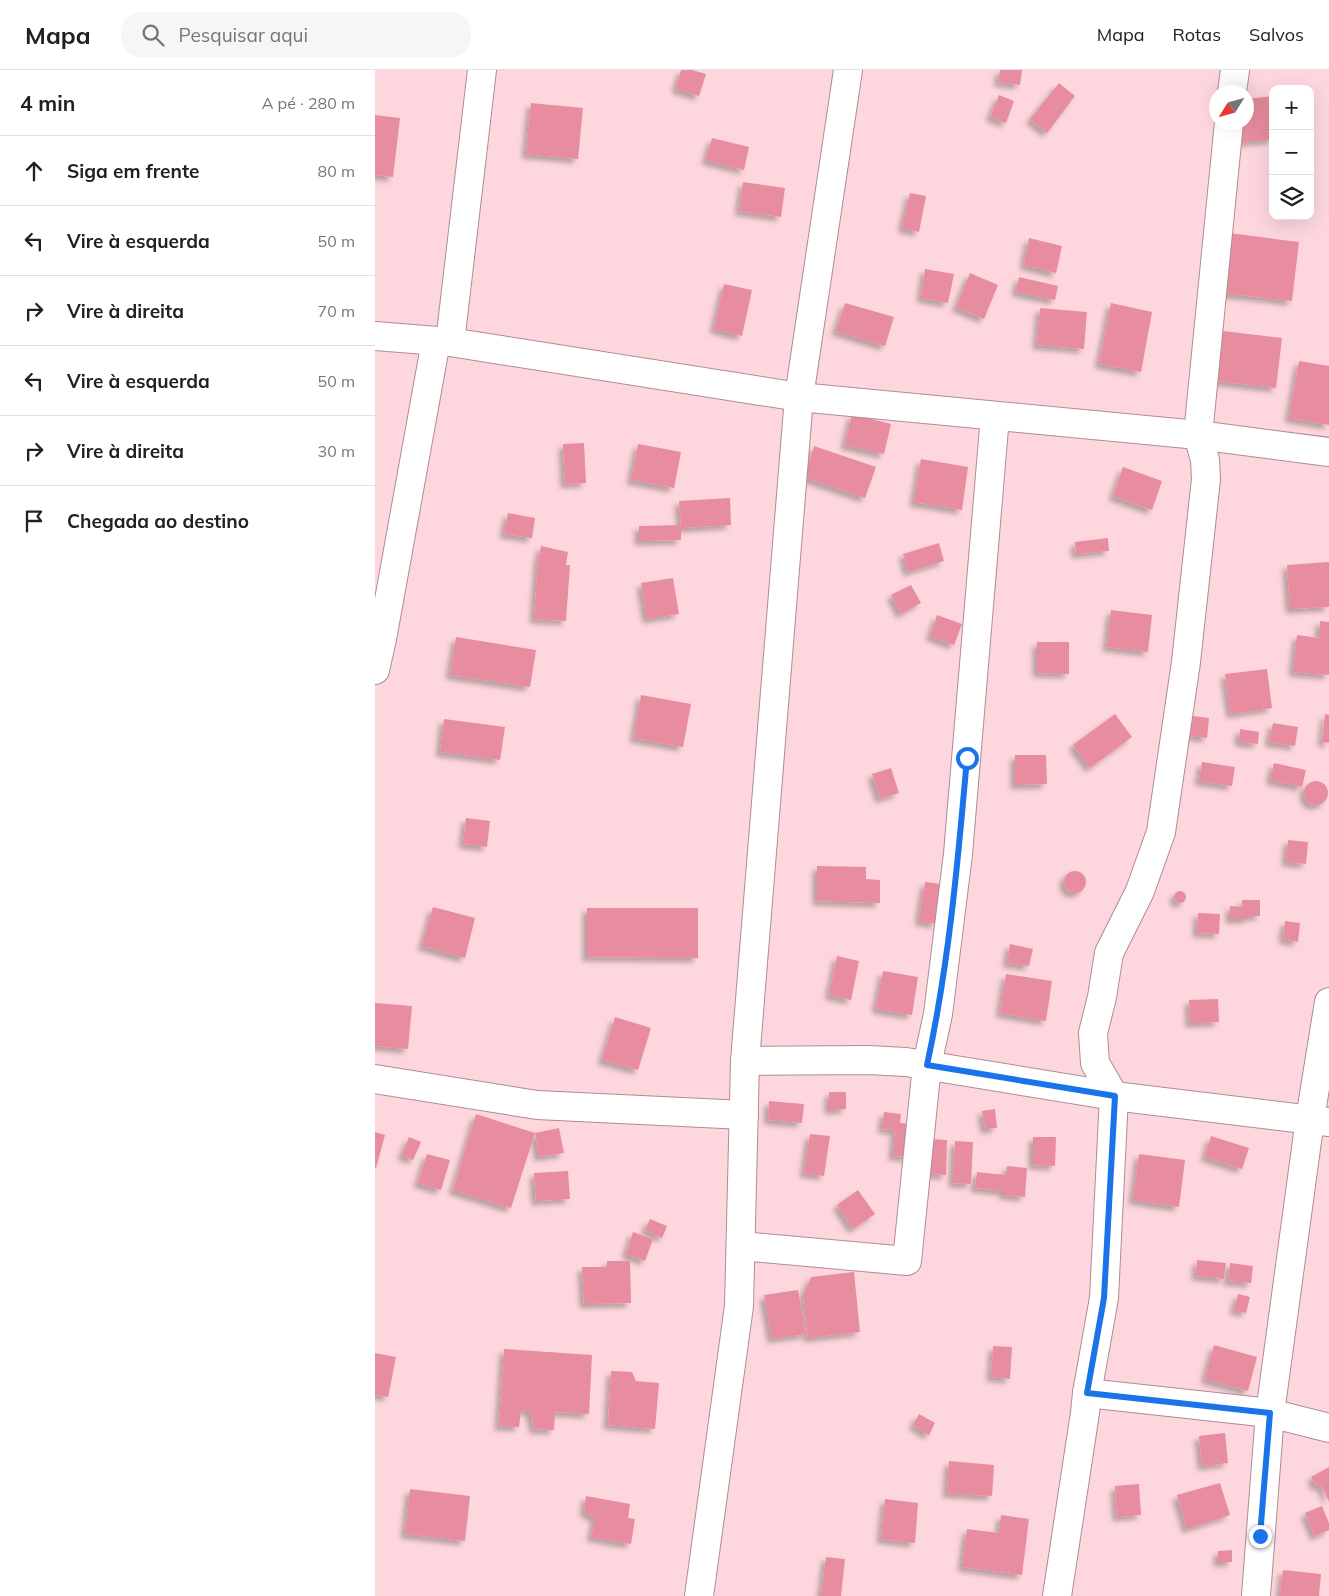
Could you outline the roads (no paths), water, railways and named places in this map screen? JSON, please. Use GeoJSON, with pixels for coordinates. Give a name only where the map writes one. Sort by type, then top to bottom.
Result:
{"type":"FeatureCollection","features":[{"type":"Feature","properties":{"kind":"street"},"geometry":{"type":"LineString","coordinates":[[375,670],[443,342],[482,70]]}},
{"type":"Feature","properties":{"kind":"street"},"geometry":{"type":"LineString","coordinates":[[699,1596],[739,1306],[745,1062],[799,397],[848,70]]}},
{"type":"Feature","properties":{"kind":"street"},"geometry":{"type":"LineString","coordinates":[[1233,85],[1235,70]]}},
{"type":"Feature","properties":{"kind":"street"},"geometry":{"type":"LineString","coordinates":[[1057,1596],[1087,1393],[1104,1298],[1115,1096],[1095,1063],[1093,1033],[1102,997],[1109,953],[1140,891],[1161,832],[1186,662],[1206,480],[1205,460],[1198,435],[1228,130]]}},
{"type":"Feature","properties":{"kind":"street"},"geometry":{"type":"LineString","coordinates":[[375,336],[443,342],[799,397],[1198,435],[1329,452]]}},
{"type":"Feature","properties":{"kind":"street"},"geometry":{"type":"LineString","coordinates":[[741,1246],[907,1261],[919,1159],[927,1065],[938,1014],[959,854],[995,416]]}},
{"type":"Feature","properties":{"kind":"street"},"geometry":{"type":"LineString","coordinates":[[1256,1596],[1270,1413],[1319,1120],[1329,1002]]}},
{"type":"Feature","properties":{"kind":"street"},"geometry":{"type":"LineString","coordinates":[[745,1062],[868,1060],[927,1065],[1115,1096],[1319,1120]]}},
{"type":"Feature","properties":{"kind":"street"},"geometry":{"type":"LineString","coordinates":[[375,1079],[537,1105],[744,1115]]}},
{"type":"Feature","properties":{"kind":"street"},"geometry":{"type":"LineString","coordinates":[[1087,1393],[1270,1413],[1329,1428]]}}]}
